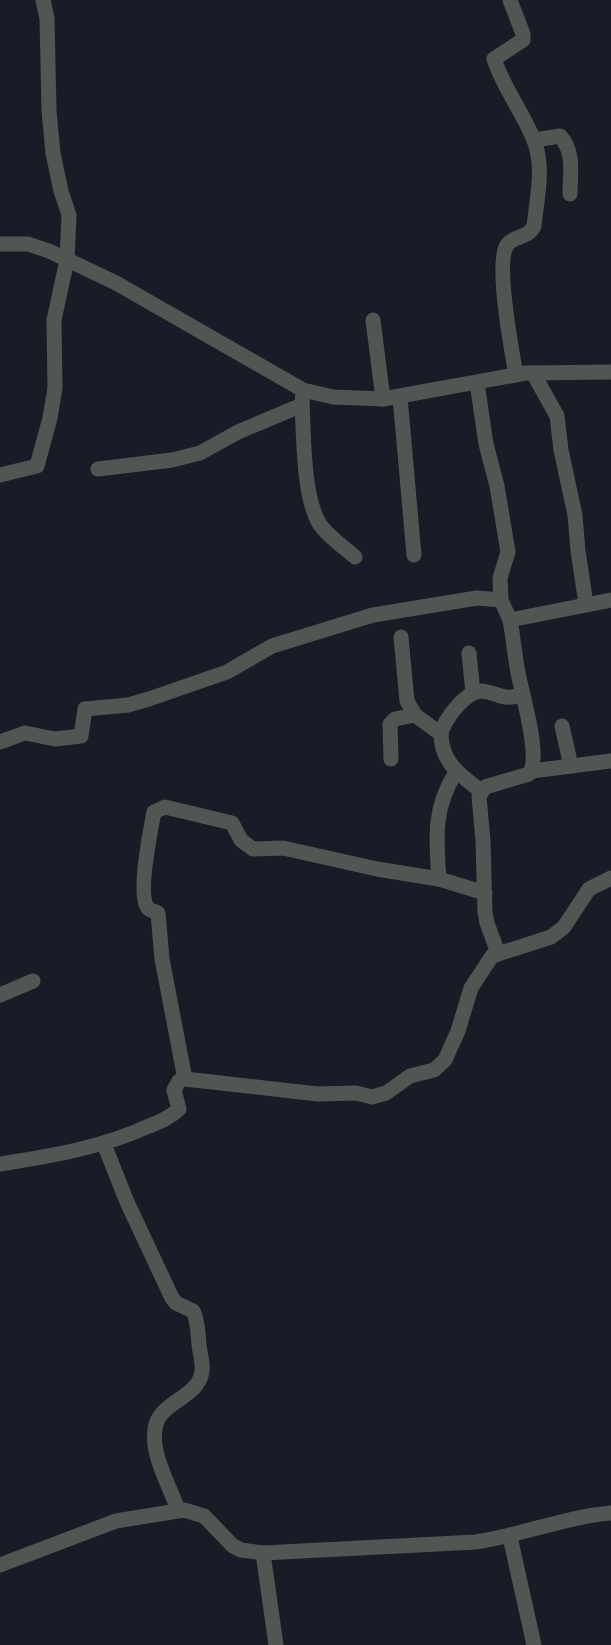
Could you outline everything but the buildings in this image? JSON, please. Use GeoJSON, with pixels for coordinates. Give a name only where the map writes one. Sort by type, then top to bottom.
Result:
{"type":"FeatureCollection","features":[{"type":"Feature","properties":{"kind":"street"},"geometry":{"type":"LineString","coordinates":[[0,475],[34,468],[38,463],[50,418],[55,388],[54,320],[67,260],[70,215],[61,191],[53,153],[49,111],[46,18],[43,0]]}},
{"type":"Feature","properties":{"kind":"street"},"geometry":{"type":"LineString","coordinates":[[510,0],[524,34],[524,40],[494,59],[534,140],[538,158],[539,179],[534,226],[531,232],[510,242],[505,249],[503,283],[516,375]]}},
{"type":"Feature","properties":{"kind":"street"},"geometry":{"type":"LineString","coordinates":[[534,140],[560,136],[568,144],[571,162],[570,194]]}},
{"type":"Feature","properties":{"kind":"street"},"geometry":{"type":"LineString","coordinates":[[0,244],[28,244],[49,251],[116,283],[302,398]]}},
{"type":"Feature","properties":{"kind":"street"},"geometry":{"type":"LineString","coordinates":[[373,320],[383,398]]}},
{"type":"Feature","properties":{"kind":"street"},"geometry":{"type":"LineString","coordinates":[[98,469],[172,460],[200,453],[302,398],[400,397],[516,375],[611,372]]}},
{"type":"Feature","properties":{"kind":"street"},"geometry":{"type":"LineString","coordinates":[[533,373],[557,416],[561,450],[575,515],[586,604]]}},
{"type":"Feature","properties":{"kind":"street"},"geometry":{"type":"LineString","coordinates":[[477,383],[486,444],[497,486],[508,552],[500,578],[501,600],[510,620],[532,746],[532,771]]}},
{"type":"Feature","properties":{"kind":"street"},"geometry":{"type":"LineString","coordinates":[[400,397],[414,555]]}},
{"type":"Feature","properties":{"kind":"street"},"geometry":{"type":"LineString","coordinates":[[302,398],[307,476],[315,514],[326,531],[355,557]]}},
{"type":"Feature","properties":{"kind":"street"},"geometry":{"type":"LineString","coordinates":[[0,742],[25,733],[55,739],[81,736],[85,709],[128,705],[150,699],[227,672],[272,646],[314,632],[385,613],[478,598],[501,600]]}},
{"type":"Feature","properties":{"kind":"street"},"geometry":{"type":"LineString","coordinates":[[510,620],[611,600]]}},
{"type":"Feature","properties":{"kind":"street"},"geometry":{"type":"LineString","coordinates":[[401,637],[407,701],[410,710],[441,734]]}},
{"type":"Feature","properties":{"kind":"street"},"geometry":{"type":"LineString","coordinates":[[469,653],[472,693]]}},
{"type":"Feature","properties":{"kind":"street"},"geometry":{"type":"LineString","coordinates":[[481,791],[456,772],[445,756],[441,734],[444,722],[472,693],[483,691],[502,698],[522,694]]}},
{"type":"Feature","properties":{"kind":"street"},"geometry":{"type":"LineString","coordinates":[[390,759],[390,724],[393,720],[415,715]]}},
{"type":"Feature","properties":{"kind":"street"},"geometry":{"type":"LineString","coordinates":[[562,726],[571,766]]}},
{"type":"Feature","properties":{"kind":"street"},"geometry":{"type":"LineString","coordinates":[[498,953],[487,923],[484,840],[479,796],[481,791],[485,787],[525,776],[532,771],[611,761]]}},
{"type":"Feature","properties":{"kind":"street"},"geometry":{"type":"LineString","coordinates":[[439,879],[437,846],[438,812],[445,790],[456,772]]}},
{"type":"Feature","properties":{"kind":"street"},"geometry":{"type":"LineString","coordinates":[[185,1079],[162,959],[158,913],[149,910],[145,902],[144,860],[154,812],[158,808],[165,807],[232,823],[241,840],[253,849],[283,848],[377,869],[439,879],[485,893]]}},
{"type":"Feature","properties":{"kind":"street"},"geometry":{"type":"LineString","coordinates":[[0,1164],[74,1152],[104,1144],[175,1114],[179,1110],[174,1090],[176,1084],[185,1079],[318,1094],[347,1092],[372,1097],[379,1096],[410,1076],[434,1070],[446,1060],[471,988],[488,962],[498,953],[551,937],[564,927],[589,889],[611,878]]}},
{"type":"Feature","properties":{"kind":"street"},"geometry":{"type":"LineString","coordinates":[[1,990],[33,980]]}},
{"type":"Feature","properties":{"kind":"street"},"geometry":{"type":"LineString","coordinates":[[104,1144],[121,1189],[172,1298],[176,1303],[193,1311],[196,1321],[202,1366],[199,1380],[194,1387],[164,1410],[154,1430],[158,1453],[178,1510]]}},
{"type":"Feature","properties":{"kind":"street"},"geometry":{"type":"LineString","coordinates":[[0,1564],[116,1521],[178,1510],[192,1511],[204,1516],[233,1546],[241,1550],[263,1553],[476,1542],[510,1537],[570,1519],[611,1513]]}},
{"type":"Feature","properties":{"kind":"street"},"geometry":{"type":"LineString","coordinates":[[510,1537],[534,1645]]}},
{"type":"Feature","properties":{"kind":"street"},"geometry":{"type":"LineString","coordinates":[[263,1553],[276,1645]]}}]}
